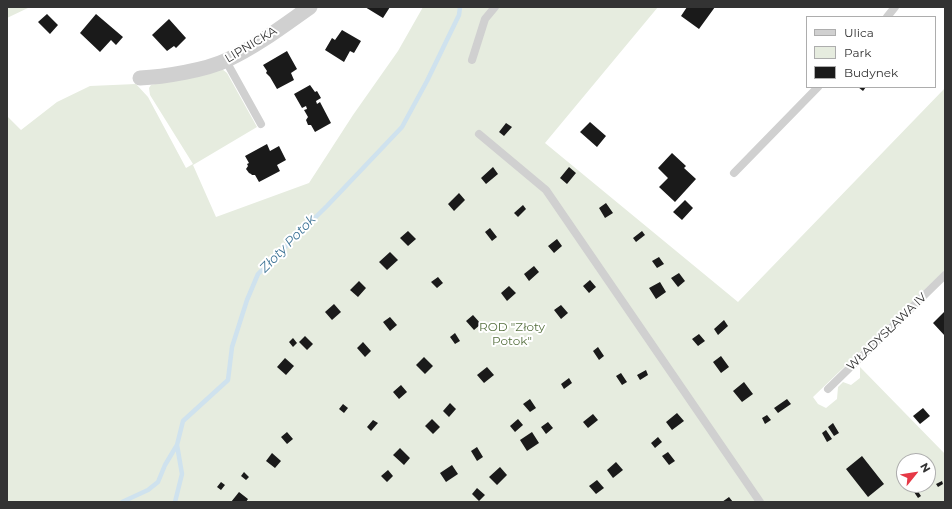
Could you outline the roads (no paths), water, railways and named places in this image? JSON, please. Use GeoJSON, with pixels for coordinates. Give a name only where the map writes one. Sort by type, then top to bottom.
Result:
{"type":"FeatureCollection","features":[{"type":"Feature","properties":{"kind":"street","name":"LIPNICKA"},"geometry":{"type":"LineString","coordinates":[[140,78],[180,73],[226,61],[264,39],[310,7]]}},
{"type":"Feature","properties":{"kind":"lane"},"geometry":{"type":"LineString","coordinates":[[472,60],[485,19],[495,7]]}},
{"type":"Feature","properties":{"kind":"lane"},"geometry":{"type":"LineString","coordinates":[[888,16],[895,7]]}},
{"type":"Feature","properties":{"kind":"lane"},"geometry":{"type":"LineString","coordinates":[[226,61],[261,124]]}},
{"type":"Feature","properties":{"kind":"lane"},"geometry":{"type":"LineString","coordinates":[[734,173],[817,88]]}},
{"type":"Feature","properties":{"kind":"lane"},"geometry":{"type":"LineString","coordinates":[[479,134],[546,190],[760,502]]}},
{"type":"Feature","properties":{"kind":"lane","name":"WŁADYSŁAWA IV"},"geometry":{"type":"LineString","coordinates":[[828,389],[945,275]]}},
{"type":"Feature","properties":{"kind":"waterway","name":"Złoty Potok"},"geometry":{"type":"LineString","coordinates":[[175,502],[182,474],[177,445],[183,421],[228,380],[232,347],[247,300],[258,274],[327,206],[402,127],[427,81],[459,15],[460,7]]}},
{"type":"Feature","properties":{"kind":"waterway"},"geometry":{"type":"LineString","coordinates":[[122,502],[148,490],[158,482],[165,465],[177,445]]}},
{"type":"Feature","properties":{"kind":"park label","name":"ROD \"Złoty Potok\""},"geometry":{"type":"Point","coordinates":[512,334]}}]}
